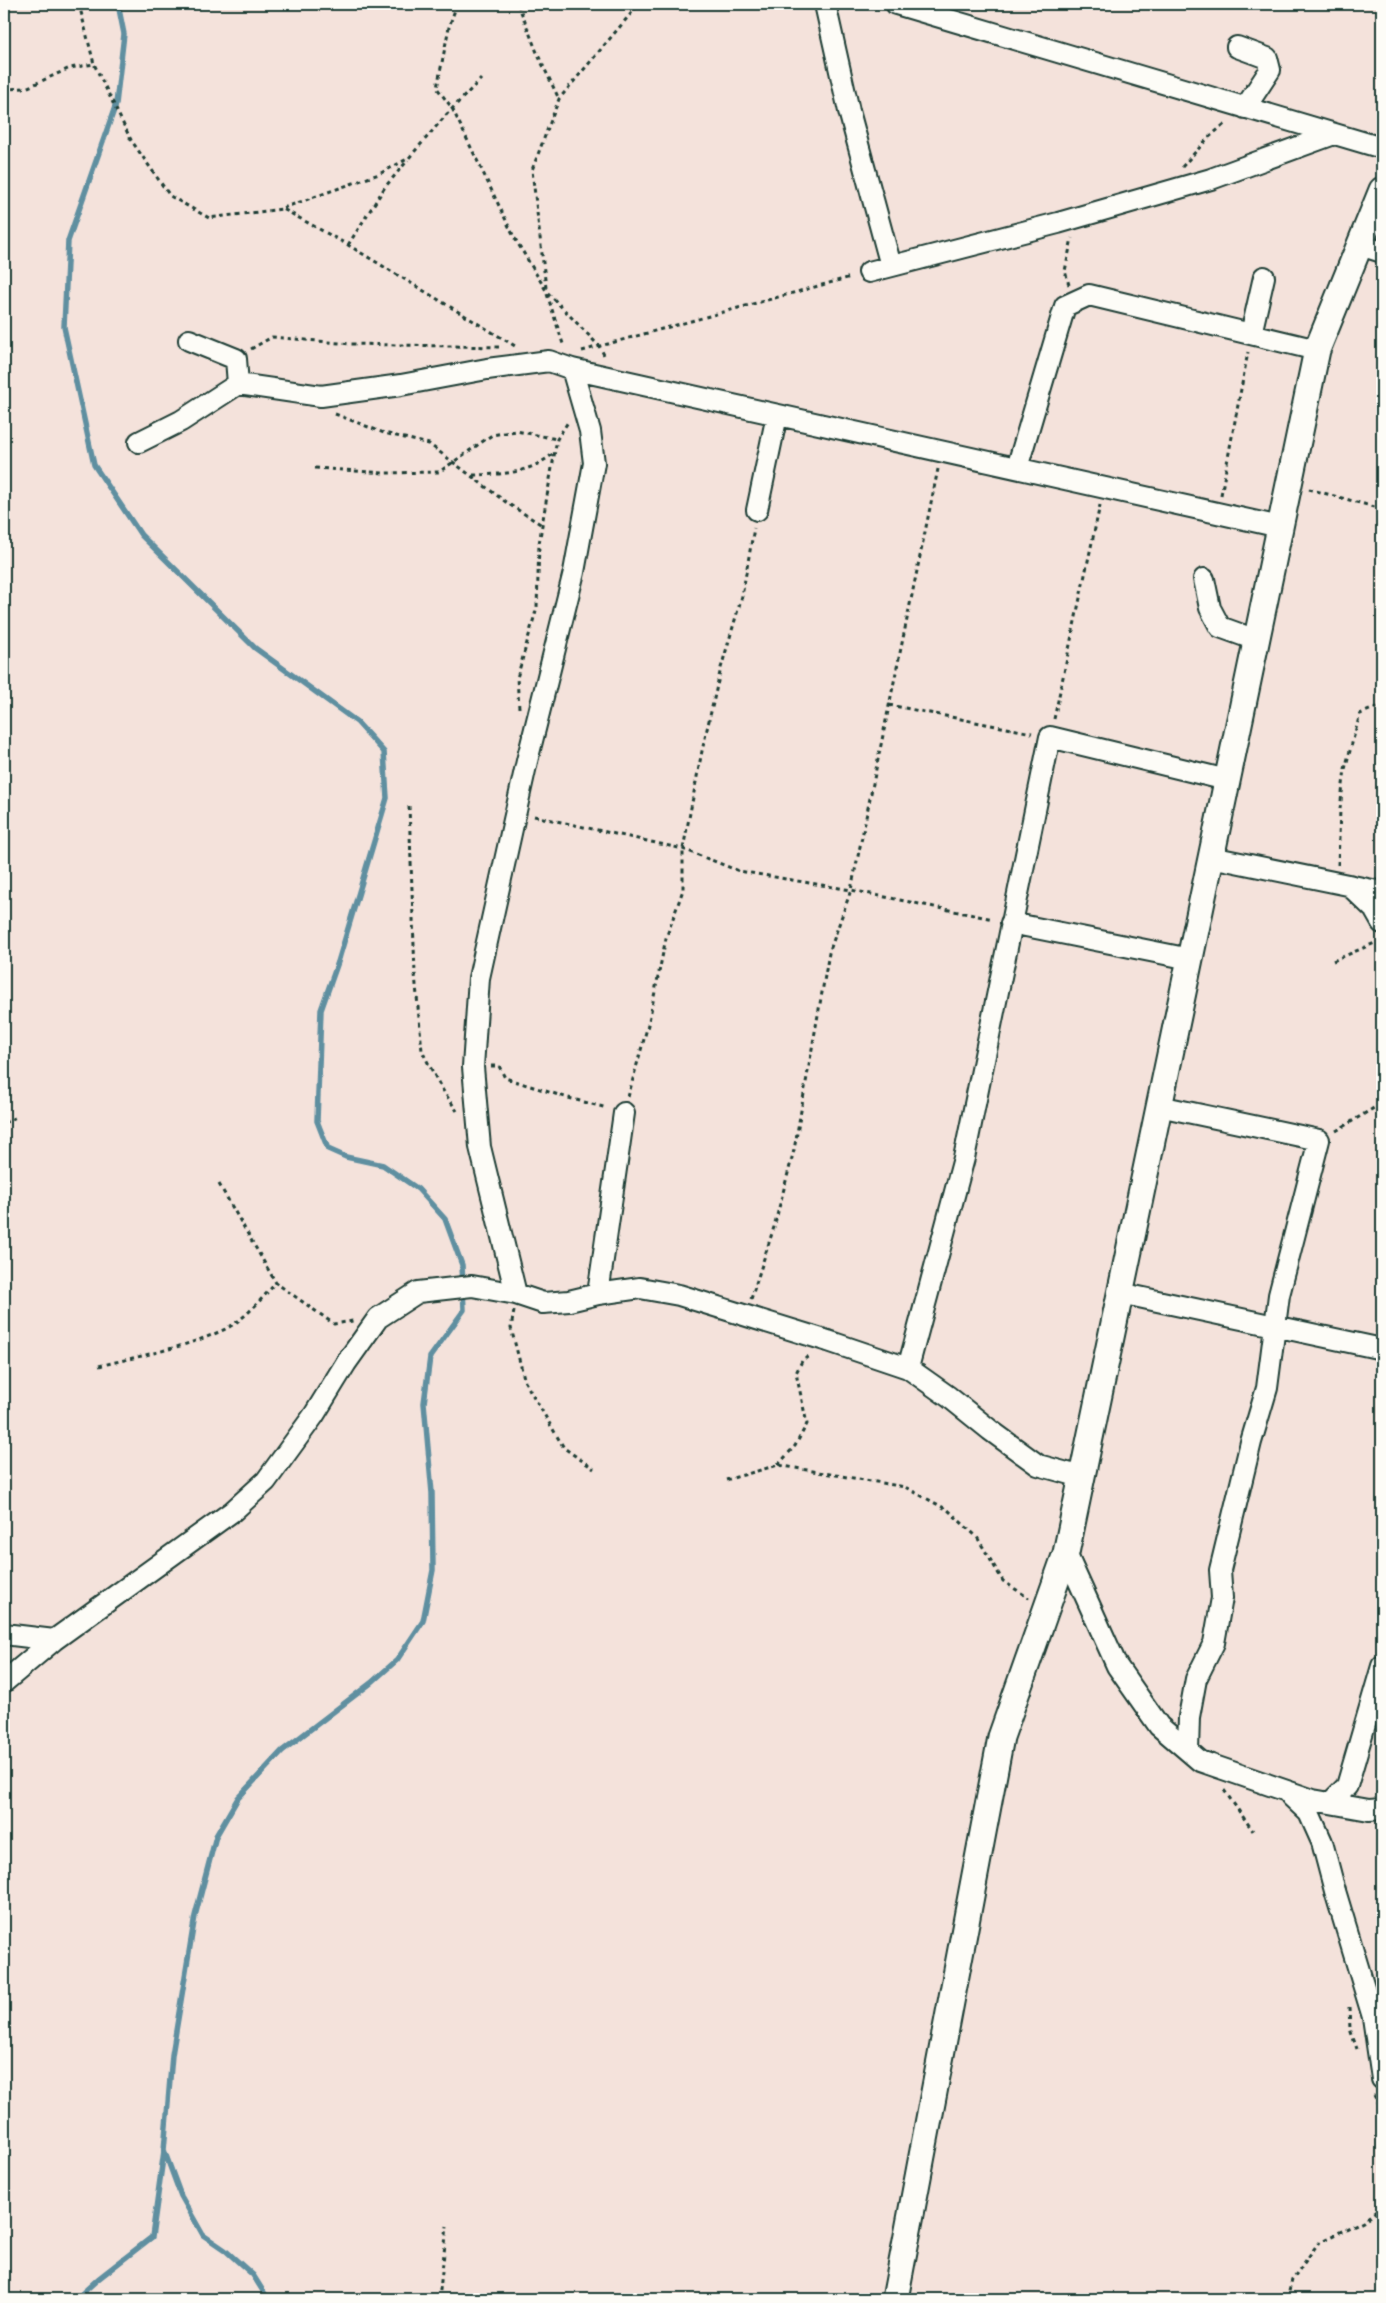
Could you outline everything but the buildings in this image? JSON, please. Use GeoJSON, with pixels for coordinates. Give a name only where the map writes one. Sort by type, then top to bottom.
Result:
{"type":"FeatureCollection","features":[{"type":"Feature","properties":{"kind":"street"},"geometry":{"type":"LineString","coordinates":[[825,4],[849,111],[892,266]]}},
{"type":"Feature","properties":{"kind":"street"},"geometry":{"type":"LineString","coordinates":[[896,4],[1382,148]]}},
{"type":"Feature","properties":{"kind":"street"},"geometry":{"type":"LineString","coordinates":[[1237,47],[1267,58],[1270,70],[1245,108]]}},
{"type":"Feature","properties":{"kind":"street"},"geometry":{"type":"LineString","coordinates":[[869,272],[1077,218],[1211,179],[1334,134]]}},
{"type":"Feature","properties":{"kind":"street"},"geometry":{"type":"LineString","coordinates":[[894,2299],[1001,1737],[1066,1553],[1317,350],[1371,248],[1382,190]]}},
{"type":"Feature","properties":{"kind":"street"},"geometry":{"type":"LineString","coordinates":[[1251,334],[1264,277]]}},
{"type":"Feature","properties":{"kind":"street"},"geometry":{"type":"LineString","coordinates":[[1017,468],[1065,306],[1089,295],[1317,350]]}},
{"type":"Feature","properties":{"kind":"street"},"geometry":{"type":"LineString","coordinates":[[189,340],[236,358],[238,384]]}},
{"type":"Feature","properties":{"kind":"street"},"geometry":{"type":"LineString","coordinates":[[139,442],[181,421],[238,384],[321,396],[549,361],[572,369],[1280,527]]}},
{"type":"Feature","properties":{"kind":"street"},"geometry":{"type":"LineString","coordinates":[[516,1294],[480,1147],[473,1067],[479,978],[516,812],[574,572],[594,463],[590,430],[572,369]]}},
{"type":"Feature","properties":{"kind":"street"},"geometry":{"type":"LineString","coordinates":[[756,510],[777,415]]}},
{"type":"Feature","properties":{"kind":"street"},"geometry":{"type":"LineString","coordinates":[[1204,579],[1210,608],[1220,627],[1256,640]]}},
{"type":"Feature","properties":{"kind":"street"},"geometry":{"type":"LineString","coordinates":[[908,1368],[964,1158],[1050,737],[1227,780]]}},
{"type":"Feature","properties":{"kind":"street"},"geometry":{"type":"LineString","coordinates":[[1211,857],[1382,892]]}},
{"type":"Feature","properties":{"kind":"street"},"geometry":{"type":"LineString","coordinates":[[1343,884],[1374,909],[1382,923]]}},
{"type":"Feature","properties":{"kind":"street"},"geometry":{"type":"LineString","coordinates":[[1011,923],[1190,959]]}},
{"type":"Feature","properties":{"kind":"street"},"geometry":{"type":"LineString","coordinates":[[1159,1106],[1320,1140],[1279,1295],[1268,1388],[1251,1442],[1220,1570],[1222,1598],[1214,1643],[1196,1679],[1189,1717],[1188,1751]]}},
{"type":"Feature","properties":{"kind":"street"},"geometry":{"type":"LineString","coordinates":[[598,1294],[624,1113]]}},
{"type":"Feature","properties":{"kind":"street"},"geometry":{"type":"LineString","coordinates":[[4,1682],[54,1640],[234,1511],[266,1481],[314,1415],[346,1363],[378,1318],[418,1292],[472,1286],[516,1294],[544,1303],[569,1301],[598,1294],[640,1288],[678,1295],[828,1341],[908,1368],[1038,1465],[1082,1477]]}},
{"type":"Feature","properties":{"kind":"street"},"geometry":{"type":"LineString","coordinates":[[1120,1293],[1382,1349]]}},
{"type":"Feature","properties":{"kind":"street"},"geometry":{"type":"LineString","coordinates":[[1066,1553],[1117,1666],[1159,1726],[1200,1761],[1286,1791],[1330,1803],[1369,1810],[1382,1809]]}},
{"type":"Feature","properties":{"kind":"street"},"geometry":{"type":"LineString","coordinates":[[4,1634],[54,1640]]}},
{"type":"Feature","properties":{"kind":"street"},"geometry":{"type":"LineString","coordinates":[[1330,1803],[1347,1786],[1382,1666]]}},
{"type":"Feature","properties":{"kind":"street"},"geometry":{"type":"LineString","coordinates":[[1286,1791],[1309,1813],[1322,1842],[1334,1891],[1373,2017],[1382,2079]]}},
{"type":"Feature","properties":{"kind":"path"},"geometry":{"type":"LineString","coordinates":[[79,4],[94,64],[131,140],[170,196],[209,218],[283,209],[379,174],[409,158]]}},
{"type":"Feature","properties":{"kind":"path"},"geometry":{"type":"LineString","coordinates":[[457,4],[449,27],[437,88],[452,108],[514,237],[547,292],[600,347],[869,272]]}},
{"type":"Feature","properties":{"kind":"path"},"geometry":{"type":"LineString","coordinates":[[518,4],[538,55],[559,99]]}},
{"type":"Feature","properties":{"kind":"path"},"geometry":{"type":"LineString","coordinates":[[572,369],[547,292],[532,170],[559,99],[639,4]]}},
{"type":"Feature","properties":{"kind":"path"},"geometry":{"type":"LineString","coordinates":[[4,89],[26,88],[70,68],[94,64]]}},
{"type":"Feature","properties":{"kind":"path"},"geometry":{"type":"LineString","coordinates":[[348,245],[385,187],[452,108],[480,79]]}},
{"type":"Feature","properties":{"kind":"path"},"geometry":{"type":"LineString","coordinates":[[1172,190],[1183,165],[1208,138],[1245,108]]}},
{"type":"Feature","properties":{"kind":"path"},"geometry":{"type":"LineString","coordinates":[[236,358],[272,337],[351,344],[516,346],[348,245],[283,209]]}},
{"type":"Feature","properties":{"kind":"path"},"geometry":{"type":"LineString","coordinates":[[1074,302],[1065,271],[1077,218]]}},
{"type":"Feature","properties":{"kind":"path"},"geometry":{"type":"LineString","coordinates":[[1217,513],[1233,441],[1251,334]]}},
{"type":"Feature","properties":{"kind":"path"},"geometry":{"type":"LineString","coordinates":[[321,396],[335,414],[384,433],[429,444],[507,503],[542,525]]}},
{"type":"Feature","properties":{"kind":"path"},"geometry":{"type":"LineString","coordinates":[[520,714],[517,678],[537,607],[539,544],[557,439],[581,400]]}},
{"type":"Feature","properties":{"kind":"path"},"geometry":{"type":"LineString","coordinates":[[315,468],[384,473],[439,472],[492,435],[516,431],[557,439]]}},
{"type":"Feature","properties":{"kind":"path"},"geometry":{"type":"LineString","coordinates":[[746,1315],[781,1202],[794,1150],[829,953],[851,890],[942,452]]}},
{"type":"Feature","properties":{"kind":"path"},"geometry":{"type":"LineString","coordinates":[[472,475],[513,474],[540,465],[555,453]]}},
{"type":"Feature","properties":{"kind":"path"},"geometry":{"type":"LineString","coordinates":[[1289,484],[1382,509]]}},
{"type":"Feature","properties":{"kind":"path"},"geometry":{"type":"LineString","coordinates":[[889,705],[1050,737],[1104,488]]}},
{"type":"Feature","properties":{"kind":"path"},"geometry":{"type":"LineString","coordinates":[[473,1067],[499,1066],[505,1078],[624,1113],[648,1021],[666,938],[683,890],[683,849],[702,751],[721,668],[742,596],[756,510]]}},
{"type":"Feature","properties":{"kind":"path"},"geometry":{"type":"LineString","coordinates":[[1343,884],[1340,809],[1345,769],[1360,714],[1382,705]]}},
{"type":"Feature","properties":{"kind":"path"},"geometry":{"type":"LineString","coordinates":[[409,806],[415,974],[422,1051],[440,1086],[460,1117]]}},
{"type":"Feature","properties":{"kind":"path"},"geometry":{"type":"LineString","coordinates":[[516,812],[683,849],[739,871],[851,890],[1011,923]]}},
{"type":"Feature","properties":{"kind":"path"},"geometry":{"type":"LineString","coordinates":[[1333,961],[1382,940]]}},
{"type":"Feature","properties":{"kind":"path"},"geometry":{"type":"LineString","coordinates":[[1320,1140],[1358,1120],[1382,1103]]}},
{"type":"Feature","properties":{"kind":"path"},"geometry":{"type":"LineString","coordinates":[[4,1123],[16,1117]]}},
{"type":"Feature","properties":{"kind":"path"},"geometry":{"type":"LineString","coordinates":[[218,1184],[276,1283],[334,1324],[378,1318]]}},
{"type":"Feature","properties":{"kind":"path"},"geometry":{"type":"LineString","coordinates":[[99,1366],[170,1349],[223,1331],[254,1307],[276,1283]]}},
{"type":"Feature","properties":{"kind":"path"},"geometry":{"type":"LineString","coordinates":[[516,1294],[511,1328],[525,1382],[564,1448],[594,1469]]}},
{"type":"Feature","properties":{"kind":"path"},"geometry":{"type":"LineString","coordinates":[[778,1465],[795,1446],[807,1424],[796,1373],[802,1361],[828,1341]]}},
{"type":"Feature","properties":{"kind":"path"},"geometry":{"type":"LineString","coordinates":[[726,1480],[778,1465],[905,1487],[948,1510],[977,1537],[1003,1582],[1046,1610]]}},
{"type":"Feature","properties":{"kind":"path"},"geometry":{"type":"LineString","coordinates":[[1223,1789],[1253,1831]]}},
{"type":"Feature","properties":{"kind":"path"},"geometry":{"type":"LineString","coordinates":[[1286,2299],[1292,2280],[1319,2242],[1363,2220],[1382,2207]]}},
{"type":"Feature","properties":{"kind":"path"},"geometry":{"type":"LineString","coordinates":[[439,2299],[447,2226]]}},
{"type":"Feature","properties":{"kind":"waterway"},"geometry":{"type":"LineString","coordinates":[[118,4],[124,34],[116,104],[68,241],[64,327],[94,465],[141,535],[255,648],[357,722],[384,752],[387,798],[338,962],[321,1010],[317,1121],[328,1149],[346,1157],[383,1165],[418,1189],[445,1219],[462,1265],[464,1310],[430,1357],[424,1403],[432,1493],[433,1570],[423,1621],[397,1660],[371,1683],[282,1751],[238,1798],[216,1836],[195,1916],[172,2055],[164,2150],[181,2196],[203,2235],[225,2250],[253,2275],[268,2299]]}},
{"type":"Feature","properties":{"kind":"waterway"},"geometry":{"type":"LineString","coordinates":[[76,2299],[98,2279],[152,2237],[164,2151]]}}]}
